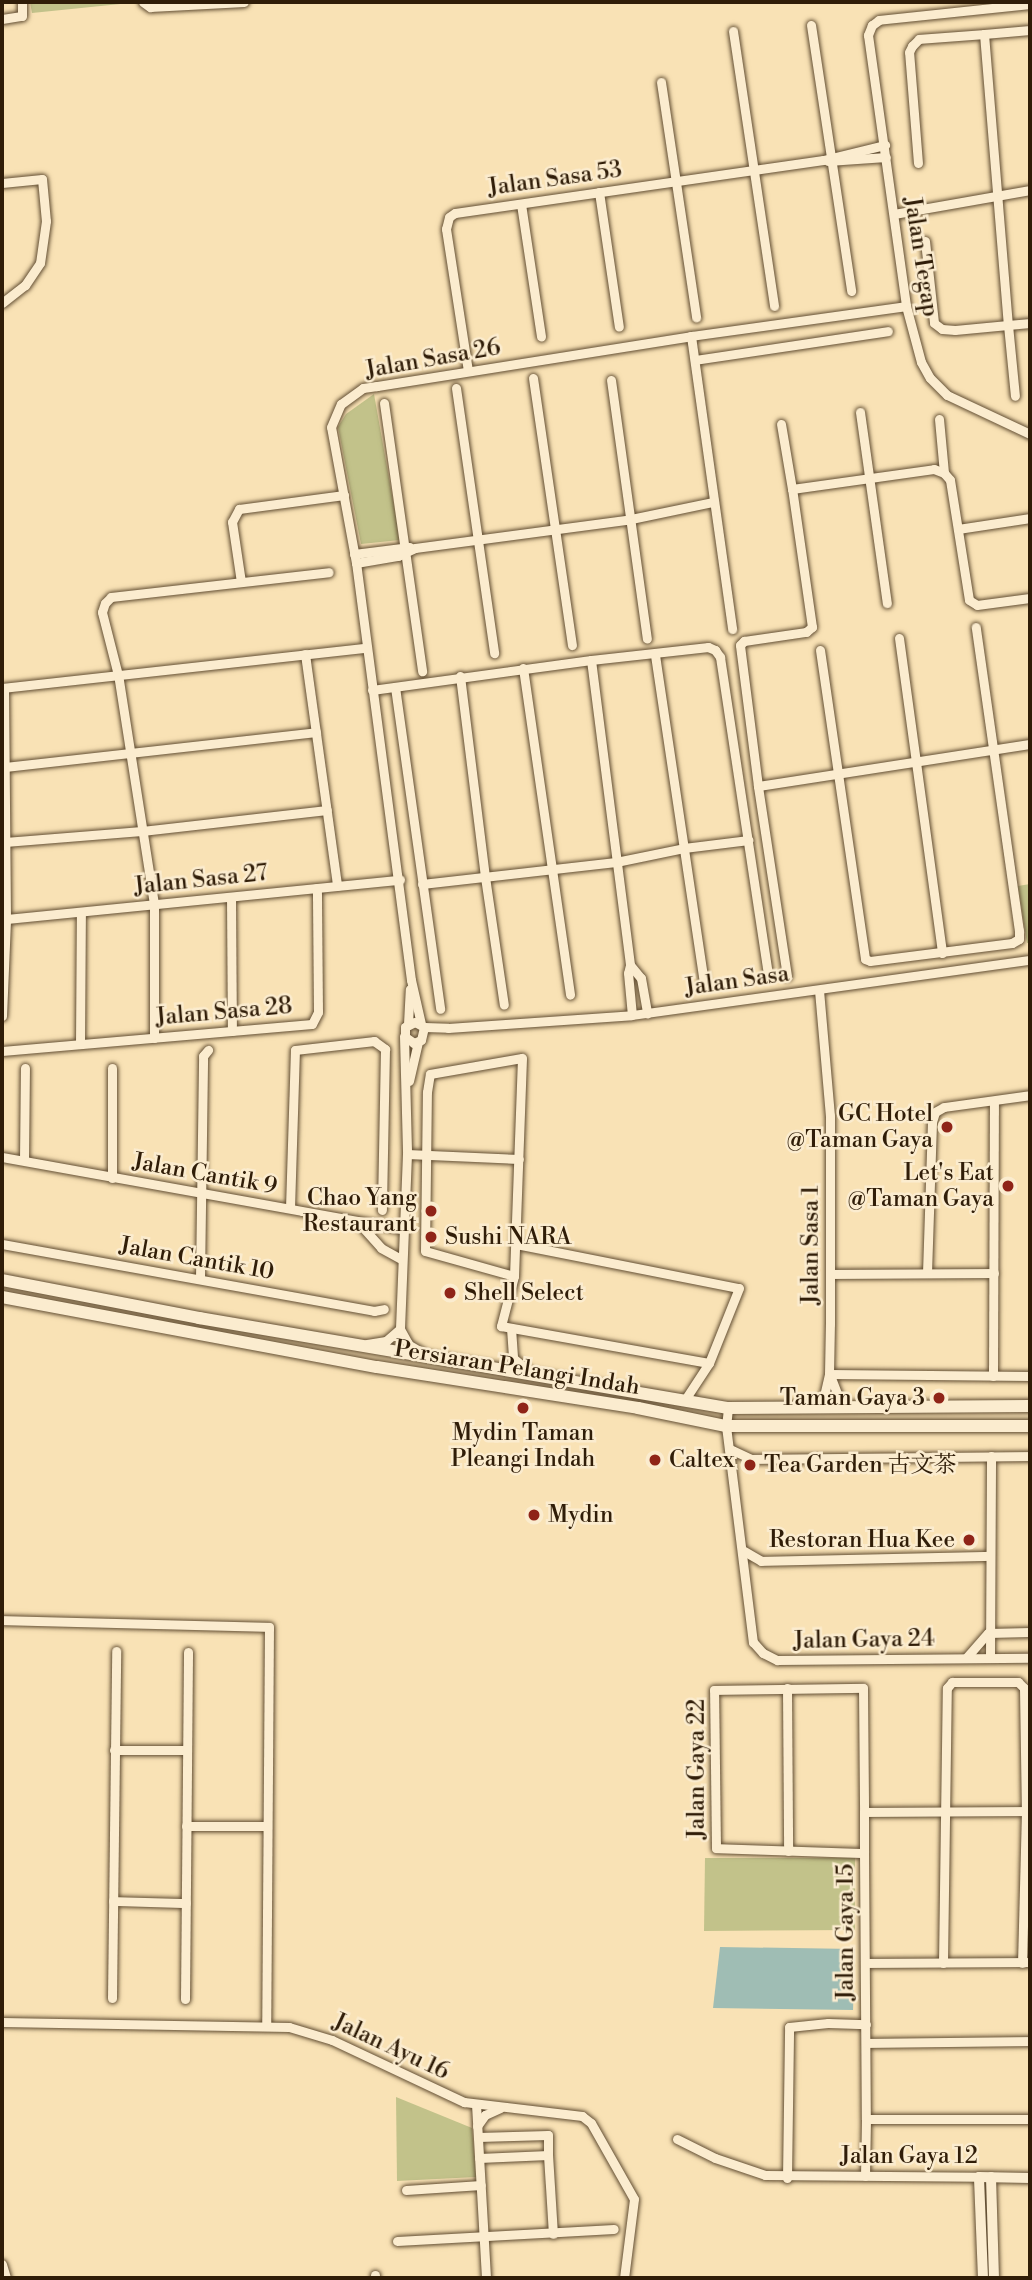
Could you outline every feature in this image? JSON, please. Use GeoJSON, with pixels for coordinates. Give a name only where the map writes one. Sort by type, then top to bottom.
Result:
{"type":"FeatureCollection","features":[{"type":"Feature","properties":{"kind":"main road","name":"Persiaran Pelangi Indah"},"geometry":{"type":"LineString","coordinates":[[2,1280],[357,1345],[728,1408],[1030,1406]]}},
{"type":"Feature","properties":{"kind":"main road","name":"Persiaran Pelangi Indah"},"geometry":{"type":"LineString","coordinates":[[2,1297],[377,1367],[638,1408],[726,1426],[1030,1426]]}},
{"type":"Feature","properties":{"kind":"street"},"geometry":{"type":"LineString","coordinates":[[2,19],[22,16],[22,2]]}},
{"type":"Feature","properties":{"kind":"street"},"geometry":{"type":"LineString","coordinates":[[144,3],[150,8],[244,2]]}},
{"type":"Feature","properties":{"kind":"street","name":"Jalan Tegap"},"geometry":{"type":"LineString","coordinates":[[1030,4],[880,20],[872,25],[869,34],[906,306],[921,362],[938,387],[947,395],[1030,434]]}},
{"type":"Feature","properties":{"kind":"street"},"geometry":{"type":"LineString","coordinates":[[811,25],[829,159],[851,291]]}},
{"type":"Feature","properties":{"kind":"street"},"geometry":{"type":"LineString","coordinates":[[918,163],[909,52],[912,46],[919,39],[1030,30]]}},
{"type":"Feature","properties":{"kind":"street"},"geometry":{"type":"LineString","coordinates":[[733,31],[774,306]]}},
{"type":"Feature","properties":{"kind":"street"},"geometry":{"type":"LineString","coordinates":[[984,34],[1015,396]]}},
{"type":"Feature","properties":{"kind":"street"},"geometry":{"type":"LineString","coordinates":[[661,82],[696,317]]}},
{"type":"Feature","properties":{"kind":"street","name":"Jalan Sasa 53"},"geometry":{"type":"LineString","coordinates":[[468,371],[447,220],[455,213],[829,159],[885,145]]}},
{"type":"Feature","properties":{"kind":"street","name":"Jalan Sasa 53"},"geometry":{"type":"LineString","coordinates":[[829,159],[886,157]]}},
{"type":"Feature","properties":{"kind":"street"},"geometry":{"type":"LineString","coordinates":[[2,183],[42,179],[46,221],[40,263],[25,285],[2,303]]}},
{"type":"Feature","properties":{"kind":"street"},"geometry":{"type":"LineString","coordinates":[[894,214],[1030,190]]}},
{"type":"Feature","properties":{"kind":"street"},"geometry":{"type":"LineString","coordinates":[[599,192],[619,327]]}},
{"type":"Feature","properties":{"kind":"street"},"geometry":{"type":"LineString","coordinates":[[521,204],[541,336]]}},
{"type":"Feature","properties":{"kind":"street"},"geometry":{"type":"LineString","coordinates":[[925,241],[934,323],[942,329],[954,330],[1030,323]]}},
{"type":"Feature","properties":{"kind":"street","name":"Jalan Sasa 26"},"geometry":{"type":"LineString","coordinates":[[407,1093],[423,1026],[411,980],[400,880],[355,559],[331,427],[336,413],[348,397],[363,388],[691,336],[906,306]]}},
{"type":"Feature","properties":{"kind":"street"},"geometry":{"type":"LineString","coordinates":[[695,360],[888,331]]}},
{"type":"Feature","properties":{"kind":"street"},"geometry":{"type":"LineString","coordinates":[[691,336],[732,629]]}},
{"type":"Feature","properties":{"kind":"street"},"geometry":{"type":"LineString","coordinates":[[533,378],[572,645]]}},
{"type":"Feature","properties":{"kind":"street"},"geometry":{"type":"LineString","coordinates":[[611,380],[647,639]]}},
{"type":"Feature","properties":{"kind":"street"},"geometry":{"type":"LineString","coordinates":[[456,388],[494,653]]}},
{"type":"Feature","properties":{"kind":"street"},"geometry":{"type":"LineString","coordinates":[[384,403],[409,549],[422,671]]}},
{"type":"Feature","properties":{"kind":"street"},"geometry":{"type":"LineString","coordinates":[[860,412],[887,603]]}},
{"type":"Feature","properties":{"kind":"street"},"geometry":{"type":"LineString","coordinates":[[939,419],[944,472],[950,481],[967,597],[977,605],[1030,598]]}},
{"type":"Feature","properties":{"kind":"street"},"geometry":{"type":"LineString","coordinates":[[781,424],[813,624],[806,632],[744,641],[741,649],[758,786],[787,976]]}},
{"type":"Feature","properties":{"kind":"street"},"geometry":{"type":"LineString","coordinates":[[792,489],[934,469],[944,472]]}},
{"type":"Feature","properties":{"kind":"street"},"geometry":{"type":"LineString","coordinates":[[241,582],[233,522],[239,509],[344,495]]}},
{"type":"Feature","properties":{"kind":"street"},"geometry":{"type":"LineString","coordinates":[[355,559],[398,556],[409,549],[477,542],[631,519],[713,502]]}},
{"type":"Feature","properties":{"kind":"street"},"geometry":{"type":"LineString","coordinates":[[958,529],[1030,518]]}},
{"type":"Feature","properties":{"kind":"street"},"geometry":{"type":"LineString","coordinates":[[154,1038],[154,904],[118,675],[103,612],[105,603],[111,597],[330,572]]}},
{"type":"Feature","properties":{"kind":"street"},"geometry":{"type":"LineString","coordinates":[[820,650],[865,958],[870,961],[1012,943],[1019,939],[976,626]]}},
{"type":"Feature","properties":{"kind":"street"},"geometry":{"type":"LineString","coordinates":[[899,638],[942,953]]}},
{"type":"Feature","properties":{"kind":"street"},"geometry":{"type":"LineString","coordinates":[[372,690],[590,660],[655,655],[708,647],[715,650],[720,657],[768,974]]}},
{"type":"Feature","properties":{"kind":"street"},"geometry":{"type":"LineString","coordinates":[[2,1016],[6,919],[3,688],[366,648]]}},
{"type":"Feature","properties":{"kind":"street"},"geometry":{"type":"LineString","coordinates":[[305,654],[337,886]]}},
{"type":"Feature","properties":{"kind":"street"},"geometry":{"type":"LineString","coordinates":[[655,655],[704,984]]}},
{"type":"Feature","properties":{"kind":"street"},"geometry":{"type":"LineString","coordinates":[[590,660],[630,965],[628,973],[632,1015]]}},
{"type":"Feature","properties":{"kind":"street"},"geometry":{"type":"LineString","coordinates":[[523,668],[570,995]]}},
{"type":"Feature","properties":{"kind":"street"},"geometry":{"type":"LineString","coordinates":[[460,677],[504,1005]]}},
{"type":"Feature","properties":{"kind":"street"},"geometry":{"type":"LineString","coordinates":[[395,687],[440,1009]]}},
{"type":"Feature","properties":{"kind":"street"},"geometry":{"type":"LineString","coordinates":[[5,767],[316,732]]}},
{"type":"Feature","properties":{"kind":"street"},"geometry":{"type":"LineString","coordinates":[[758,786],[1030,744]]}},
{"type":"Feature","properties":{"kind":"street"},"geometry":{"type":"LineString","coordinates":[[5,842],[142,831],[327,810]]}},
{"type":"Feature","properties":{"kind":"street"},"geometry":{"type":"LineString","coordinates":[[422,884],[616,862],[684,848],[749,840]]}},
{"type":"Feature","properties":{"kind":"street","name":"Jalan Sasa 27"},"geometry":{"type":"LineString","coordinates":[[6,919],[400,880]]}},
{"type":"Feature","properties":{"kind":"street","name":"Jalan Sasa 28"},"geometry":{"type":"LineString","coordinates":[[2,1051],[316,1021],[317,888]]}},
{"type":"Feature","properties":{"kind":"street"},"geometry":{"type":"LineString","coordinates":[[231,897],[232,1031]]}},
{"type":"Feature","properties":{"kind":"street"},"geometry":{"type":"LineString","coordinates":[[80,1044],[81,912]]}},
{"type":"Feature","properties":{"kind":"street","name":"Jalan Sasa"},"geometry":{"type":"LineString","coordinates":[[408,1024],[449,1028],[632,1015],[1030,960]]}},
{"type":"Feature","properties":{"kind":"street"},"geometry":{"type":"LineString","coordinates":[[630,965],[641,978],[647,1013]]}},
{"type":"Feature","properties":{"kind":"street","name":"Jalan Sasa 26"},"geometry":{"type":"LineString","coordinates":[[404,1034],[408,1024],[411,980]]}},
{"type":"Feature","properties":{"kind":"street","name":"Jalan Sasa 1"},"geometry":{"type":"LineString","coordinates":[[815,1406],[824,1396],[829,1374],[830,1274],[830,1116],[819,990]]}},
{"type":"Feature","properties":{"kind":"street","name":"Jalan Sasa"},"geometry":{"type":"LineString","coordinates":[[421,1040],[449,1028]]}},
{"type":"Feature","properties":{"kind":"street"},"geometry":{"type":"LineString","coordinates":[[404,1034],[408,1040],[421,1040]]}},
{"type":"Feature","properties":{"kind":"street"},"geometry":{"type":"LineString","coordinates":[[404,1034],[407,1154],[400,1329],[409,1345],[431,1357]]}},
{"type":"Feature","properties":{"kind":"street"},"geometry":{"type":"LineString","coordinates":[[290,1208],[294,1055],[300,1047],[374,1041],[384,1049],[382,1210]]}},
{"type":"Feature","properties":{"kind":"street"},"geometry":{"type":"LineString","coordinates":[[200,1279],[203,1056],[208,1050]]}},
{"type":"Feature","properties":{"kind":"street"},"geometry":{"type":"LineString","coordinates":[[513,1276],[425,1251],[430,1074],[522,1058],[516,1244],[513,1276],[506,1327],[513,1358],[534,1375]]}},
{"type":"Feature","properties":{"kind":"street"},"geometry":{"type":"LineString","coordinates":[[24,1160],[25,1068]]}},
{"type":"Feature","properties":{"kind":"street"},"geometry":{"type":"LineString","coordinates":[[112,1068],[112,1178]]}},
{"type":"Feature","properties":{"kind":"street"},"geometry":{"type":"LineString","coordinates":[[927,1273],[932,1122],[935,1112],[944,1107],[1030,1095]]}},
{"type":"Feature","properties":{"kind":"street"},"geometry":{"type":"LineString","coordinates":[[993,1376],[994,1101]]}},
{"type":"Feature","properties":{"kind":"street"},"geometry":{"type":"LineString","coordinates":[[407,1154],[519,1159]]}},
{"type":"Feature","properties":{"kind":"street","name":"Jalan Cantik 9"},"geometry":{"type":"LineString","coordinates":[[2,1157],[402,1229]]}},
{"type":"Feature","properties":{"kind":"street"},"geometry":{"type":"LineString","coordinates":[[357,1221],[381,1248],[401,1259]]}},
{"type":"Feature","properties":{"kind":"street","name":"Jalan Cantik 10"},"geometry":{"type":"LineString","coordinates":[[2,1244],[374,1311],[384,1309]]}},
{"type":"Feature","properties":{"kind":"street"},"geometry":{"type":"LineString","coordinates":[[516,1244],[739,1288],[709,1363],[684,1401]]}},
{"type":"Feature","properties":{"kind":"street"},"geometry":{"type":"LineString","coordinates":[[830,1274],[993,1273]]}},
{"type":"Feature","properties":{"kind":"street"},"geometry":{"type":"LineString","coordinates":[[506,1327],[709,1363]]}},
{"type":"Feature","properties":{"kind":"street"},"geometry":{"type":"LineString","coordinates":[[357,1345],[386,1341],[400,1329]]}},
{"type":"Feature","properties":{"kind":"street"},"geometry":{"type":"LineString","coordinates":[[852,1407],[839,1398],[829,1374],[1030,1376]]}},
{"type":"Feature","properties":{"kind":"street","name":"Jalan Gaya 24"},"geometry":{"type":"LineString","coordinates":[[728,1408],[726,1426],[747,1571],[753,1642],[763,1654],[777,1660],[1030,1658]]}},
{"type":"Feature","properties":{"kind":"street"},"geometry":{"type":"LineString","coordinates":[[730,1449],[751,1459],[1030,1457]]}},
{"type":"Feature","properties":{"kind":"street"},"geometry":{"type":"LineString","coordinates":[[990,1657],[988,1633],[991,1456]]}},
{"type":"Feature","properties":{"kind":"street"},"geometry":{"type":"LineString","coordinates":[[734,1471],[751,1459]]}},
{"type":"Feature","properties":{"kind":"street"},"geometry":{"type":"LineString","coordinates":[[744,1551],[761,1561],[990,1556]]}},
{"type":"Feature","properties":{"kind":"street"},"geometry":{"type":"LineString","coordinates":[[747,1571],[761,1561]]}},
{"type":"Feature","properties":{"kind":"street"},"geometry":{"type":"LineString","coordinates":[[2,1620],[269,1627],[266,2025]]}},
{"type":"Feature","properties":{"kind":"street"},"geometry":{"type":"LineString","coordinates":[[988,1633],[1030,1632]]}},
{"type":"Feature","properties":{"kind":"street","name":"Jalan Gaya 24"},"geometry":{"type":"LineString","coordinates":[[966,1658],[988,1633]]}},
{"type":"Feature","properties":{"kind":"street"},"geometry":{"type":"LineString","coordinates":[[111,1998],[116,1651]]}},
{"type":"Feature","properties":{"kind":"street"},"geometry":{"type":"LineString","coordinates":[[185,1999],[188,1652]]}},
{"type":"Feature","properties":{"kind":"street"},"geometry":{"type":"LineString","coordinates":[[865,1963],[943,1963],[1026,1962],[1028,1811],[1024,1686],[1018,1682],[949,1684],[947,1688],[943,1963]]}},
{"type":"Feature","properties":{"kind":"street","name":"Jalan Gaya 22"},"geometry":{"type":"LineString","coordinates":[[863,1688],[718,1688],[712,1694],[714,1846],[720,1850],[864,1853]]}},
{"type":"Feature","properties":{"kind":"street"},"geometry":{"type":"LineString","coordinates":[[787,1688],[788,1851]]}},
{"type":"Feature","properties":{"kind":"street","name":"Jalan Gaya 15"},"geometry":{"type":"LineString","coordinates":[[863,1688],[865,2176]]}},
{"type":"Feature","properties":{"kind":"street"},"geometry":{"type":"LineString","coordinates":[[114,1750],[187,1750]]}},
{"type":"Feature","properties":{"kind":"street"},"geometry":{"type":"LineString","coordinates":[[864,1812],[1028,1811]]}},
{"type":"Feature","properties":{"kind":"street"},"geometry":{"type":"LineString","coordinates":[[186,1826],[267,1826]]}},
{"type":"Feature","properties":{"kind":"street"},"geometry":{"type":"LineString","coordinates":[[113,1901],[186,1903]]}},
{"type":"Feature","properties":{"kind":"street","name":"Jalan Ayu 16"},"geometry":{"type":"LineString","coordinates":[[2,2022],[266,2025],[315,2033],[453,2098],[476,2104],[575,2113],[591,2123],[634,2199],[624,2278]]}},
{"type":"Feature","properties":{"kind":"street"},"geometry":{"type":"LineString","coordinates":[[787,2178],[789,2027],[828,2023],[866,2024]]}},
{"type":"Feature","properties":{"kind":"street"},"geometry":{"type":"LineString","coordinates":[[866,2043],[1030,2041]]}},
{"type":"Feature","properties":{"kind":"street"},"geometry":{"type":"LineString","coordinates":[[453,2098],[470,2113],[478,2131]]}},
{"type":"Feature","properties":{"kind":"street"},"geometry":{"type":"LineString","coordinates":[[476,2104],[486,2278]]}},
{"type":"Feature","properties":{"kind":"street"},"geometry":{"type":"LineString","coordinates":[[478,2131],[491,2111],[503,2107]]}},
{"type":"Feature","properties":{"kind":"street"},"geometry":{"type":"LineString","coordinates":[[866,2119],[1030,2119]]}},
{"type":"Feature","properties":{"kind":"street"},"geometry":{"type":"LineString","coordinates":[[478,2131],[548,2135],[553,2234]]}},
{"type":"Feature","properties":{"kind":"street","name":"Jalan Gaya 12"},"geometry":{"type":"LineString","coordinates":[[677,2139],[748,2171],[787,2178],[1030,2178]]}},
{"type":"Feature","properties":{"kind":"street"},"geometry":{"type":"LineString","coordinates":[[479,2158],[548,2155]]}},
{"type":"Feature","properties":{"kind":"street"},"geometry":{"type":"LineString","coordinates":[[984,2278],[985,2177]]}},
{"type":"Feature","properties":{"kind":"street"},"geometry":{"type":"LineString","coordinates":[[985,2177],[994,2278]]}},
{"type":"Feature","properties":{"kind":"street"},"geometry":{"type":"LineString","coordinates":[[406,2190],[481,2185]]}},
{"type":"Feature","properties":{"kind":"street"},"geometry":{"type":"LineString","coordinates":[[397,2241],[614,2229]]}},
{"type":"Feature","properties":{"kind":"street"},"geometry":{"type":"LineString","coordinates":[[2,2265],[6,2278]]}},
{"type":"Feature","properties":{"kind":"green space"},"geometry":{"type":"Polygon","coordinates":[[[30,2],[140,2],[32,13],[30,2]]]}},
{"type":"Feature","properties":{"kind":"green space"},"geometry":{"type":"Polygon","coordinates":[[[374,394],[400,540],[361,544],[338,427],[346,414],[374,394]]]}},
{"type":"Feature","properties":{"kind":"green space"},"geometry":{"type":"Polygon","coordinates":[[[1030,884],[1030,943],[1027,943],[1018,886],[1030,884]]]}},
{"type":"Feature","properties":{"kind":"green space"},"geometry":{"type":"Polygon","coordinates":[[[705,1858],[855,1858],[855,1930],[704,1931],[705,1858]]]}},
{"type":"Feature","properties":{"kind":"green space"},"geometry":{"type":"Polygon","coordinates":[[[396,2097],[472,2128],[476,2177],[397,2181],[396,2097]]]}},
{"type":"Feature","properties":{"kind":"water"},"geometry":{"type":"Polygon","coordinates":[[[720,1947],[855,1949],[853,2010],[713,2008],[720,1947]]]}},
{"type":"Feature","properties":{"kind":"place","name":"GC Hotel @Taman Gaya"},"geometry":{"type":"Point","coordinates":[947,1127]}},
{"type":"Feature","properties":{"kind":"place","name":"Let's Eat @Taman Gaya"},"geometry":{"type":"Point","coordinates":[1008,1186]}},
{"type":"Feature","properties":{"kind":"place","name":"Chao Yang Restaurant"},"geometry":{"type":"Point","coordinates":[431,1211]}},
{"type":"Feature","properties":{"kind":"place","name":"Sushi NARA"},"geometry":{"type":"Point","coordinates":[431,1237]}},
{"type":"Feature","properties":{"kind":"place","name":"Shell Select"},"geometry":{"type":"Point","coordinates":[450,1293]}},
{"type":"Feature","properties":{"kind":"place","name":"Taman Gaya 3"},"geometry":{"type":"Point","coordinates":[939,1398]}},
{"type":"Feature","properties":{"kind":"place","name":"Mydin Taman Pleangi Indah"},"geometry":{"type":"Point","coordinates":[523,1408]}},
{"type":"Feature","properties":{"kind":"place","name":"Caltex"},"geometry":{"type":"Point","coordinates":[655,1460]}},
{"type":"Feature","properties":{"kind":"place","name":"Tea Garden 古文茶"},"geometry":{"type":"Point","coordinates":[750,1465]}},
{"type":"Feature","properties":{"kind":"place","name":"Mydin"},"geometry":{"type":"Point","coordinates":[534,1515]}},
{"type":"Feature","properties":{"kind":"place","name":"Restoran Hua Kee"},"geometry":{"type":"Point","coordinates":[969,1540]}}]}
